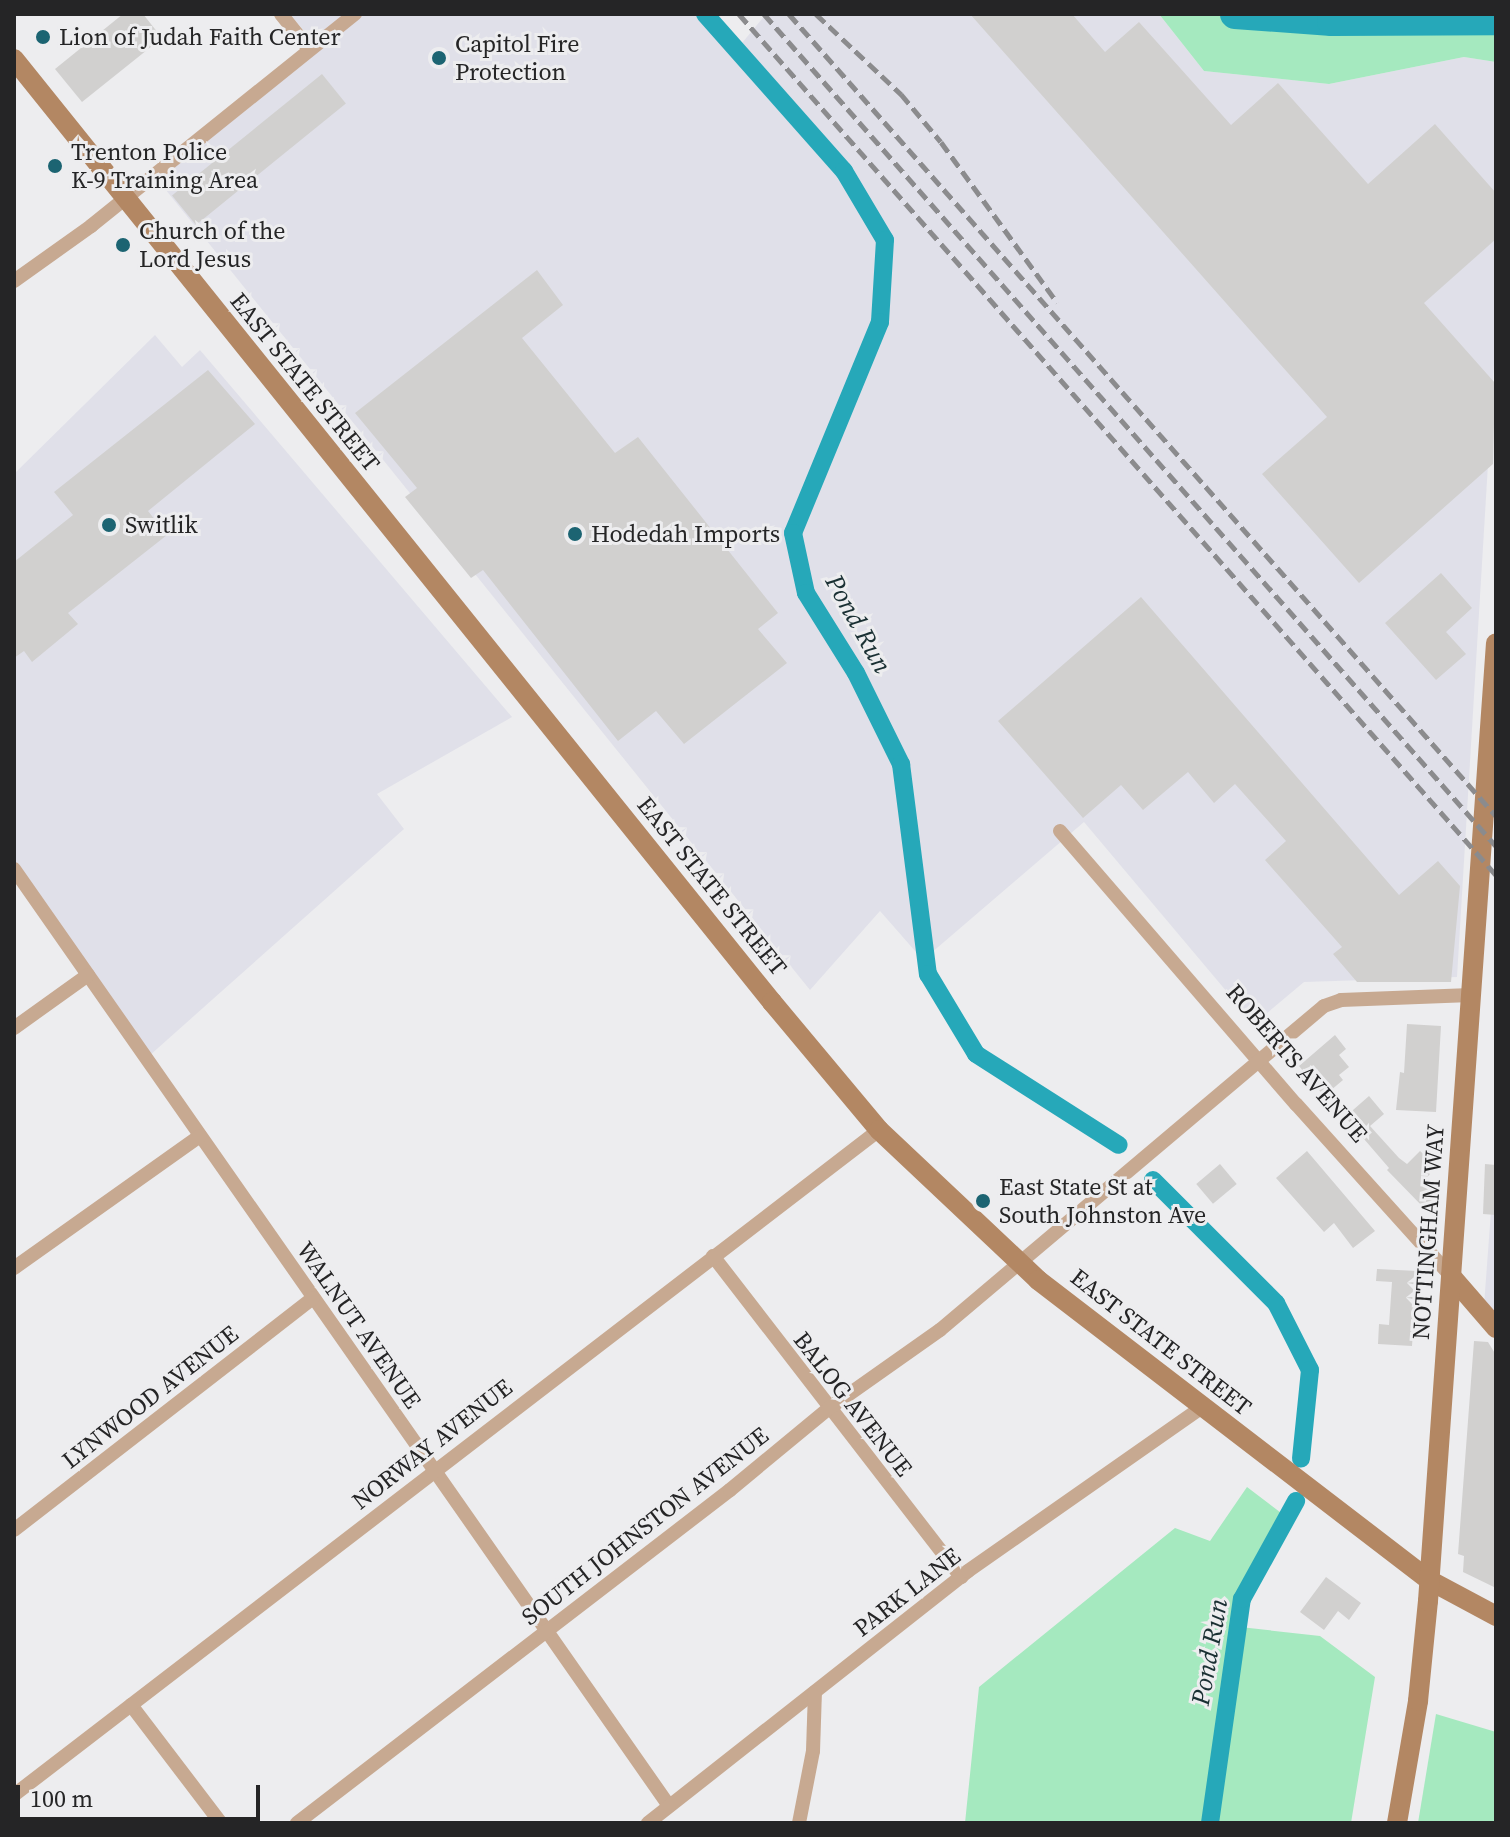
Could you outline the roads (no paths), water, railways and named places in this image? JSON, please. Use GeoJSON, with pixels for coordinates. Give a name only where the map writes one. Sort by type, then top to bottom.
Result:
{"type":"FeatureCollection","features":[{"type":"Feature","properties":{"kind":"street"},"geometry":{"type":"LineString","coordinates":[[281,14],[309,49]]}},
{"type":"Feature","properties":{"kind":"street"},"geometry":{"type":"LineString","coordinates":[[14,281],[126,199],[355,14]]}},
{"type":"Feature","properties":{"kind":"street","name":"EAST STATE STREET"},"geometry":{"type":"LineString","coordinates":[[14,59],[753,979],[879,1130],[1020,1264],[1429,1580],[1496,1616]]}},
{"type":"Feature","properties":{"kind":"street","name":"NOTTINGHAM WAY"},"geometry":{"type":"LineString","coordinates":[[1397,1823],[1418,1701],[1429,1580],[1496,643]]}},
{"type":"Feature","properties":{"kind":"street","name":"ROBERTS AVENUE"},"geometry":{"type":"LineString","coordinates":[[1060,831],[1496,1328]]}},
{"type":"Feature","properties":{"kind":"street","name":"WALNUT AVENUE"},"geometry":{"type":"LineString","coordinates":[[14,869],[669,1806]]}},
{"type":"Feature","properties":{"kind":"street"},"geometry":{"type":"LineString","coordinates":[[14,1028],[88,975]]}},
{"type":"Feature","properties":{"kind":"street","name":"SOUTH JOHNSTON AVENUE"},"geometry":{"type":"LineString","coordinates":[[297,1823],[730,1490],[828,1409],[940,1330],[1324,1006],[1341,1000],[1471,995]]}},
{"type":"Feature","properties":{"kind":"street","name":"NORWAY AVENUE"},"geometry":{"type":"LineString","coordinates":[[14,1795],[879,1130]]}},
{"type":"Feature","properties":{"kind":"street"},"geometry":{"type":"LineString","coordinates":[[14,1268],[200,1136]]}},
{"type":"Feature","properties":{"kind":"street","name":"BALOG AVENUE"},"geometry":{"type":"LineString","coordinates":[[713,1256],[828,1409],[961,1577]]}},
{"type":"Feature","properties":{"kind":"street","name":"LYNWOOD AVENUE"},"geometry":{"type":"LineString","coordinates":[[14,1530],[313,1298]]}},
{"type":"Feature","properties":{"kind":"street","name":"PARK LANE"},"geometry":{"type":"LineString","coordinates":[[648,1823],[961,1577],[1202,1407]]}},
{"type":"Feature","properties":{"kind":"street"},"geometry":{"type":"LineString","coordinates":[[799,1823],[813,1751],[815,1692]]}},
{"type":"Feature","properties":{"kind":"street"},"geometry":{"type":"LineString","coordinates":[[131,1705],[221,1823]]}},
{"type":"Feature","properties":{"kind":"waterway","name":"Pond Run"},"geometry":{"type":"LineString","coordinates":[[705,14],[844,171],[885,240],[880,322],[793,533],[806,593],[856,673],[901,764],[928,974],[976,1054],[1119,1145]]}},
{"type":"Feature","properties":{"kind":"waterway"},"geometry":{"type":"LineString","coordinates":[[1235,14],[1332,21],[1496,20]]}},
{"type":"Feature","properties":{"kind":"waterway","name":"Pond Run"},"geometry":{"type":"LineString","coordinates":[[1153,1180],[1276,1303],[1310,1370],[1301,1459]]}},
{"type":"Feature","properties":{"kind":"waterway","name":"Pond Run"},"geometry":{"type":"LineString","coordinates":[[1210,1823],[1242,1599],[1296,1501]]}},
{"type":"Feature","properties":{"kind":"railway"},"geometry":{"type":"LineString","coordinates":[[739,14],[1496,875]]}},
{"type":"Feature","properties":{"kind":"railway"},"geometry":{"type":"LineString","coordinates":[[764,14],[1496,846]]}},
{"type":"Feature","properties":{"kind":"railway"},"geometry":{"type":"LineString","coordinates":[[789,14],[1496,816]]}},
{"type":"Feature","properties":{"kind":"railway"},"geometry":{"type":"LineString","coordinates":[[816,14],[901,94],[941,142],[1057,302]]}},
{"type":"Feature","properties":{"kind":"place","name":"Lion of Judah Faith Center"},"geometry":{"type":"Point","coordinates":[43,37]}},
{"type":"Feature","properties":{"kind":"place","name":"Capitol Fire Protection"},"geometry":{"type":"Point","coordinates":[439,58]}},
{"type":"Feature","properties":{"kind":"place","name":"Trenton Police K-9 Training Area"},"geometry":{"type":"Point","coordinates":[55,166]}},
{"type":"Feature","properties":{"kind":"place","name":"Church of the Lord Jesus"},"geometry":{"type":"Point","coordinates":[123,245]}},
{"type":"Feature","properties":{"kind":"place","name":"Switlik"},"geometry":{"type":"Point","coordinates":[109,525]}},
{"type":"Feature","properties":{"kind":"place","name":"Hodedah Imports"},"geometry":{"type":"Point","coordinates":[575,534]}},
{"type":"Feature","properties":{"kind":"place","name":"East State St at South Johnston Ave"},"geometry":{"type":"Point","coordinates":[983,1201]}}]}
